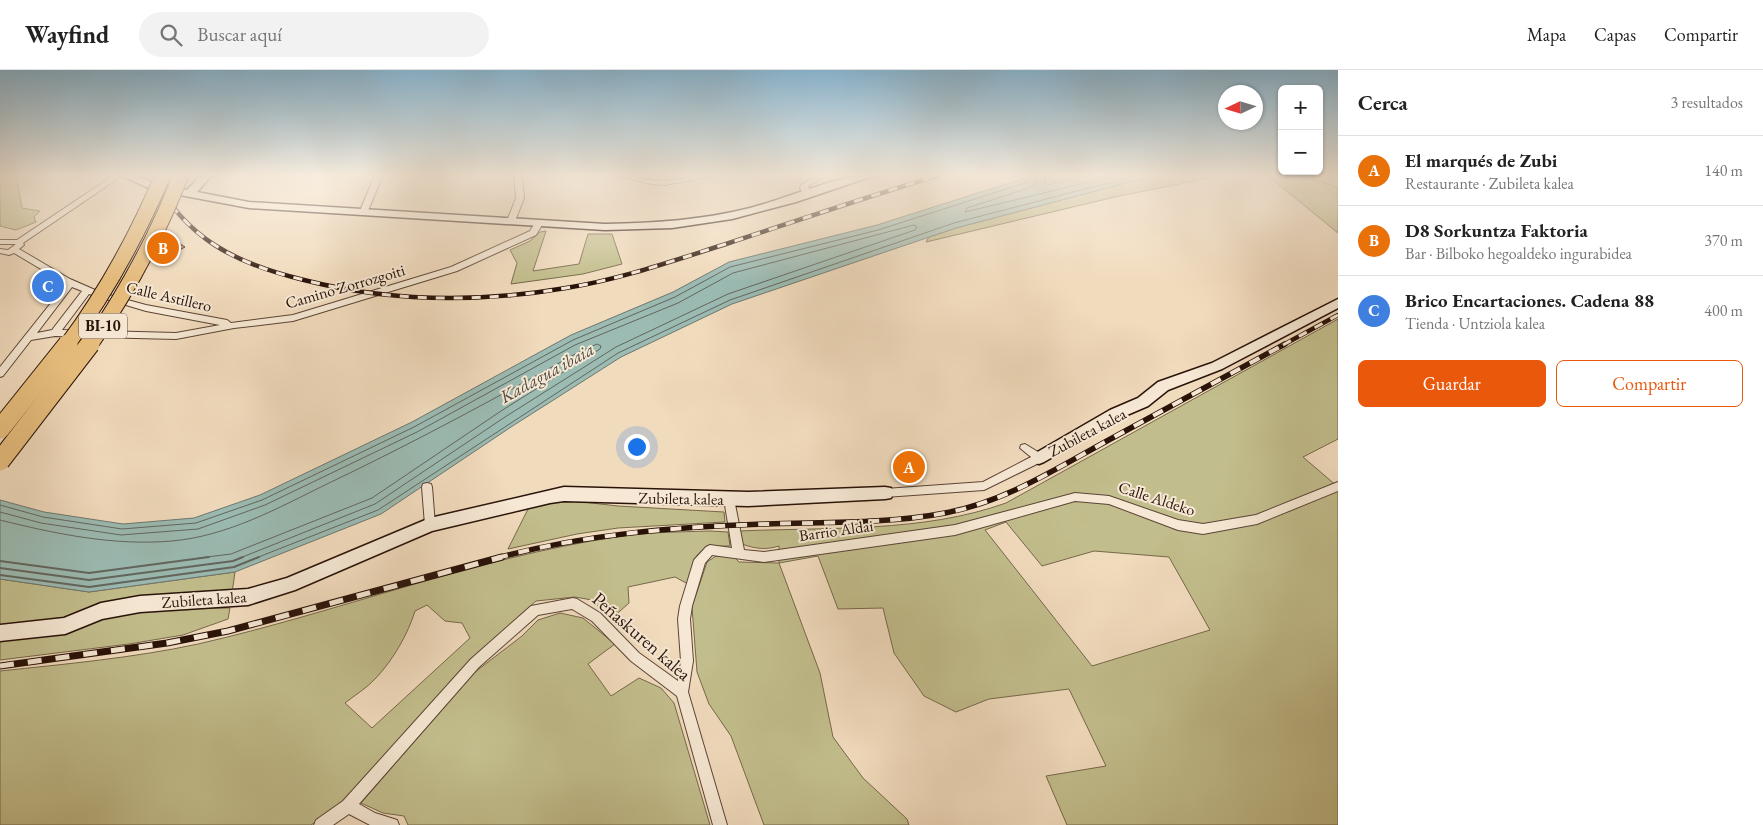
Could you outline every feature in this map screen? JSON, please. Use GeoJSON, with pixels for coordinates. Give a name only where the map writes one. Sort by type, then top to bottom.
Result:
{"type":"FeatureCollection","features":[{"type":"Feature","properties":{"kind":"highway","name":"BI-10"},"geometry":{"type":"LineString","coordinates":[[0,429],[58,357],[114,274],[148,210]]}},
{"type":"Feature","properties":{"kind":"highway","name":"BI-10"},"geometry":{"type":"LineString","coordinates":[[0,460],[78,362],[116,306],[150,248],[166,210]]}},
{"type":"Feature","properties":{"kind":"street"},"geometry":{"type":"LineString","coordinates":[[1,253],[17,246],[68,210]]}},
{"type":"Feature","properties":{"kind":"street"},"geometry":{"type":"LineString","coordinates":[[324,210],[605,227],[685,222],[749,210]]}},
{"type":"Feature","properties":{"kind":"street"},"geometry":{"type":"LineString","coordinates":[[511,221],[515,210]]}},
{"type":"Feature","properties":{"kind":"street","name":"Camino Zorrozgoiti"},"geometry":{"type":"LineString","coordinates":[[30,337],[72,332],[176,336],[234,325],[300,317],[454,269],[533,233],[539,224]]}},
{"type":"Feature","properties":{"kind":"street"},"geometry":{"type":"LineString","coordinates":[[0,242],[17,246]]}},
{"type":"Feature","properties":{"kind":"street","name":"Calle Astillero"},"geometry":{"type":"LineString","coordinates":[[17,246],[71,283],[98,295],[234,325]]}},
{"type":"Feature","properties":{"kind":"street"},"geometry":{"type":"LineString","coordinates":[[0,374],[71,283]]}},
{"type":"Feature","properties":{"kind":"street"},"geometry":{"type":"LineString","coordinates":[[55,333],[88,289]]}},
{"type":"Feature","properties":{"kind":"street","name":"Zubileta kalea"},"geometry":{"type":"LineString","coordinates":[[0,633],[42,630],[65,626],[101,611],[140,604],[248,597],[289,585],[430,526],[564,494],[729,499],[885,493],[984,486],[1039,458],[1115,414],[1143,402],[1163,386],[1217,366],[1338,303]]}},
{"type":"Feature","properties":{"kind":"street"},"geometry":{"type":"LineString","coordinates":[[0,442],[16,453]]}},
{"type":"Feature","properties":{"kind":"street"},"geometry":{"type":"LineString","coordinates":[[1026,448],[1039,458]]}},
{"type":"Feature","properties":{"kind":"street","name":"Calle Aldeko"},"geometry":{"type":"LineString","coordinates":[[992,520],[1075,497],[1109,500],[1178,524],[1203,530],[1257,519],[1338,486]]}},
{"type":"Feature","properties":{"kind":"street"},"geometry":{"type":"LineString","coordinates":[[428,487],[430,526]]}},
{"type":"Feature","properties":{"kind":"street"},"geometry":{"type":"LineString","coordinates":[[729,499],[739,554]]}},
{"type":"Feature","properties":{"kind":"street","name":"Barrio Aldai"},"geometry":{"type":"LineString","coordinates":[[682,692],[687,661],[684,619],[686,606],[700,560],[710,550],[764,557],[955,530],[992,520]]}},
{"type":"Feature","properties":{"kind":"street","name":"Peñaskuren kalea"},"geometry":{"type":"LineString","coordinates":[[321,825],[348,806],[475,664],[535,610],[573,603],[596,617],[635,657],[682,692],[720,825]]}},
{"type":"Feature","properties":{"kind":"street"},"geometry":{"type":"LineString","coordinates":[[348,806],[372,819],[392,825]]}},
{"type":"Feature","properties":{"kind":"shaded area"},"geometry":{"type":"Polygon","coordinates":[[[0,210],[40,211],[34,217],[36,222],[16,230],[0,226],[0,210]]]}},
{"type":"Feature","properties":{"kind":"shaded area"},"geometry":{"type":"Polygon","coordinates":[[[1023,210],[1059,210],[926,242],[929,237],[1023,210]]]}},
{"type":"Feature","properties":{"kind":"shaded area"},"geometry":{"type":"Polygon","coordinates":[[[1310,210],[1338,210],[1338,233],[1310,210]]]}},
{"type":"Feature","properties":{"kind":"shaded area"},"geometry":{"type":"Polygon","coordinates":[[[546,231],[533,271],[579,264],[588,234],[612,234],[622,264],[583,274],[511,284],[517,263],[510,250],[530,241],[540,232],[546,231]]]}},
{"type":"Feature","properties":{"kind":"shaded area"},"geometry":{"type":"Polygon","coordinates":[[[1338,319],[1338,439],[1303,457],[1338,487],[1338,825],[1067,825],[1046,776],[1106,766],[1069,689],[989,699],[956,712],[924,696],[894,653],[883,608],[838,609],[818,556],[779,563],[779,546],[761,548],[742,544],[740,531],[874,527],[908,524],[974,513],[1006,503],[1338,319]],[[1006,522],[985,530],[1092,666],[1210,630],[1169,557],[1094,551],[1042,566],[1006,522]]]}},
{"type":"Feature","properties":{"kind":"shaded area"},"geometry":{"type":"Polygon","coordinates":[[[565,500],[618,506],[724,512],[725,522],[618,528],[577,534],[508,549],[530,505],[565,500]]]}},
{"type":"Feature","properties":{"kind":"shaded area"},"geometry":{"type":"Polygon","coordinates":[[[710,531],[728,532],[730,546],[710,548],[699,553],[692,565],[688,584],[675,577],[628,587],[629,603],[611,619],[592,600],[575,597],[536,601],[467,663],[340,805],[311,825],[0,825],[0,671],[99,660],[198,644],[303,617],[511,558],[563,546],[628,535],[710,531]],[[427,605],[415,611],[404,638],[382,671],[372,682],[345,703],[372,728],[470,638],[462,623],[445,621],[427,605]]]}},
{"type":"Feature","properties":{"kind":"shaded area"},"geometry":{"type":"Polygon","coordinates":[[[716,556],[733,556],[739,562],[779,563],[820,673],[833,737],[863,778],[907,819],[909,825],[764,825],[731,736],[709,704],[697,672],[692,607],[707,562],[716,556]]]}},
{"type":"Feature","properties":{"kind":"shaded area"},"geometry":{"type":"Polygon","coordinates":[[[235,572],[232,593],[143,596],[104,603],[52,622],[0,626],[0,579],[89,592],[235,572]]]}},
{"type":"Feature","properties":{"kind":"shaded area"},"geometry":{"type":"Polygon","coordinates":[[[167,608],[230,608],[228,619],[183,635],[129,644],[0,660],[0,639],[123,612],[167,608]]]}},
{"type":"Feature","properties":{"kind":"shaded area"},"geometry":{"type":"Polygon","coordinates":[[[560,613],[583,618],[615,644],[588,664],[611,696],[639,678],[661,688],[674,703],[710,825],[408,825],[404,816],[383,813],[361,803],[475,672],[522,636],[538,620],[560,613]]]}},
{"type":"Feature","properties":{"kind":"water","name":"Kadagua ibaia"},"geometry":{"type":"Polygon","coordinates":[[[923,210],[1023,210],[956,228],[732,304],[621,357],[511,427],[381,514],[235,572],[89,592],[0,579],[0,500],[44,512],[123,524],[194,518],[260,495],[412,422],[571,335],[673,292],[729,262],[877,225],[923,210]]]}},
{"type":"Feature","properties":{"kind":"building"},"geometry":{"type":"Polygon","coordinates":[[[168,236],[185,247],[158,261],[154,258],[164,238],[168,236]]]}},
{"type":"Feature","properties":{"kind":"railway"},"geometry":{"type":"LineString","coordinates":[[176,210],[197,232],[215,245],[235,257],[280,274],[369,293],[434,298],[467,298],[533,293],[608,280],[829,210]]}},
{"type":"Feature","properties":{"kind":"railway"},"geometry":{"type":"LineString","coordinates":[[1283,345],[1338,315]]}},
{"type":"Feature","properties":{"kind":"railway"},"geometry":{"type":"LineString","coordinates":[[497,558],[564,543],[630,533],[732,525],[878,521],[923,517],[967,508],[1008,493],[1048,474],[1285,344]]}},
{"type":"Feature","properties":{"kind":"railway"},"geometry":{"type":"LineString","coordinates":[[0,666],[167,643],[228,631],[502,557]]}},
{"type":"Feature","properties":{"kind":"place","name":"D8 Sorkuntza Faktoria"},"geometry":{"type":"Point","coordinates":[163,248]}},
{"type":"Feature","properties":{"kind":"place","name":"Brico Encartaciones. Cadena 88"},"geometry":{"type":"Point","coordinates":[48,286]}},
{"type":"Feature","properties":{"kind":"place","name":"El marqués de Zubi"},"geometry":{"type":"Point","coordinates":[909,467]}}]}
